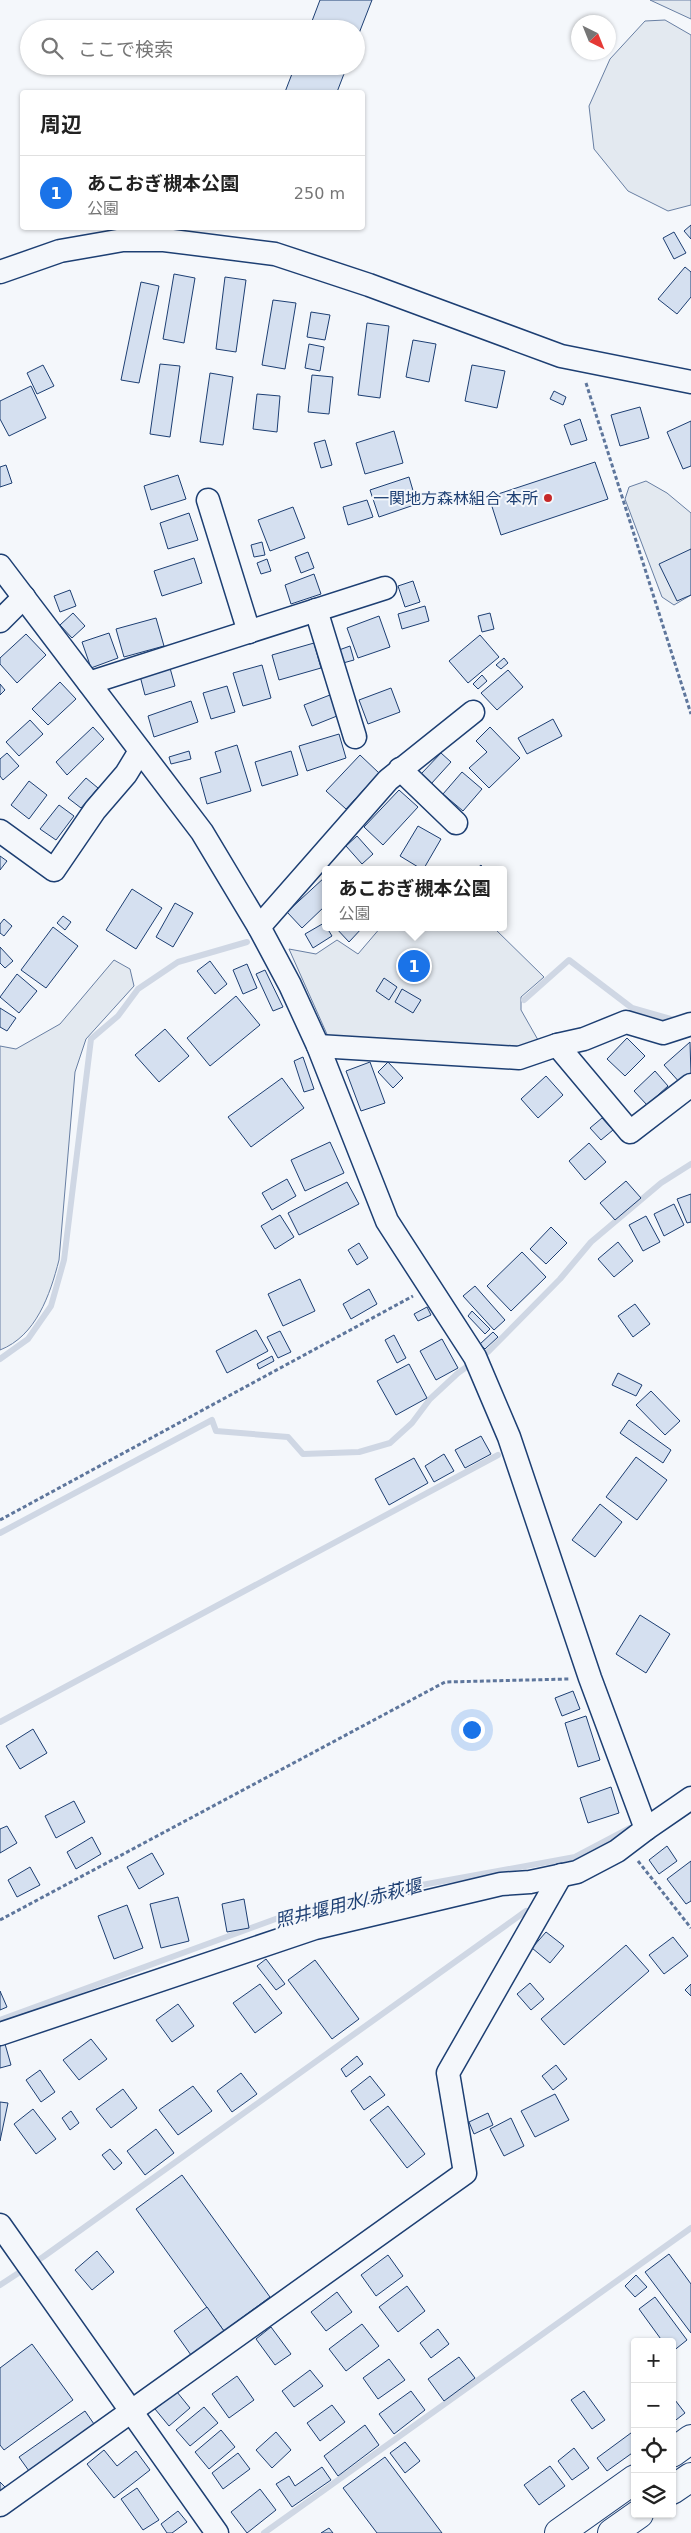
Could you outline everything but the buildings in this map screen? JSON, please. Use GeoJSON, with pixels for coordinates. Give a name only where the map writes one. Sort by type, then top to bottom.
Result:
{"type":"FeatureCollection","features":[{"type":"Feature","properties":{"kind":"highway"},"geometry":{"type":"LineString","coordinates":[[676,2450],[691,2439]]}},
{"type":"Feature","properties":{"kind":"highway"},"geometry":{"type":"LineString","coordinates":[[676,2487],[691,2477]]}},
{"type":"Feature","properties":{"kind":"highway"},"geometry":{"type":"LineString","coordinates":[[559,2533],[631,2482]]}},
{"type":"Feature","properties":{"kind":"highway"},"geometry":{"type":"LineString","coordinates":[[612,2533],[633,2518]]}},
{"type":"Feature","properties":{"kind":"street"},"geometry":{"type":"LineString","coordinates":[[0,272],[60,252],[123,240],[164,240],[275,254],[369,285],[542,350],[579,361],[691,382]]}},
{"type":"Feature","properties":{"kind":"street"},"geometry":{"type":"LineString","coordinates":[[208,500],[249,632]]}},
{"type":"Feature","properties":{"kind":"street"},"geometry":{"type":"LineString","coordinates":[[0,566],[202,832],[259,927],[290,985],[318,1046],[387,1221],[475,1357],[509,1437],[590,1678],[646,1828]]}},
{"type":"Feature","properties":{"kind":"street"},"geometry":{"type":"LineString","coordinates":[[89,683],[384,588]]}},
{"type":"Feature","properties":{"kind":"street"},"geometry":{"type":"LineString","coordinates":[[0,621],[24,597]]}},
{"type":"Feature","properties":{"kind":"street"},"geometry":{"type":"LineString","coordinates":[[316,610],[355,737]]}},
{"type":"Feature","properties":{"kind":"street"},"geometry":{"type":"LineString","coordinates":[[259,927],[400,769],[473,712]]}},
{"type":"Feature","properties":{"kind":"street"},"geometry":{"type":"LineString","coordinates":[[0,831],[54,870],[95,810],[126,774],[140,751]]}},
{"type":"Feature","properties":{"kind":"street"},"geometry":{"type":"LineString","coordinates":[[400,769],[456,823]]}},
{"type":"Feature","properties":{"kind":"street"},"geometry":{"type":"LineString","coordinates":[[318,1046],[519,1058],[557,1045],[584,1039],[626,1022],[663,1033],[691,1024]]}},
{"type":"Feature","properties":{"kind":"street"},"geometry":{"type":"LineString","coordinates":[[557,1045],[630,1132],[691,1085]]}},
{"type":"Feature","properties":{"kind":"street"},"geometry":{"type":"LineString","coordinates":[[0,2034],[315,1928],[501,1884],[530,1882],[577,1872],[618,1851],[646,1828],[691,1798]]}},
{"type":"Feature","properties":{"kind":"street"},"geometry":{"type":"LineString","coordinates":[[0,2505],[465,2173],[448,2073],[561,1875]]}},
{"type":"Feature","properties":{"kind":"street"},"geometry":{"type":"LineString","coordinates":[[0,2225],[130,2413],[217,2533]]}},
{"type":"Feature","properties":{"kind":"path"},"geometry":{"type":"LineString","coordinates":[[579,361],[610,465],[691,714]]}},
{"type":"Feature","properties":{"kind":"path"},"geometry":{"type":"LineString","coordinates":[[0,1520],[431,1287]]}},
{"type":"Feature","properties":{"kind":"path"},"geometry":{"type":"LineString","coordinates":[[0,1920],[445,1682],[590,1678]]}},
{"type":"Feature","properties":{"kind":"path"},"geometry":{"type":"LineString","coordinates":[[626,1844],[691,1928]]}},
{"type":"Feature","properties":{"kind":"shaded area"},"geometry":{"type":"Polygon","coordinates":[[[650,0],[691,0],[691,19],[650,0]]]}},
{"type":"Feature","properties":{"kind":"shaded area"},"geometry":{"type":"Polygon","coordinates":[[[665,20],[691,35],[691,205],[668,211],[628,191],[594,149],[589,106],[610,60],[616,60],[616,52],[645,21],[665,20]]]}},
{"type":"Feature","properties":{"kind":"shaded area"},"geometry":{"type":"Polygon","coordinates":[[[646,481],[667,493],[691,513],[691,595],[674,605],[662,597],[625,499],[629,487],[646,481]]]}},
{"type":"Feature","properties":{"kind":"shaded area"},"geometry":{"type":"Polygon","coordinates":[[[378,931],[497,931],[544,977],[521,997],[521,1010],[542,1047],[330,1041],[289,949],[316,954],[337,940],[358,954],[378,931]]]}},
{"type":"Feature","properties":{"kind":"shaded area"},"geometry":{"type":"Polygon","coordinates":[[[114,960],[130,969],[134,986],[86,1039],[75,1072],[59,1260],[51,1287],[40,1313],[23,1335],[13,1344],[0,1350],[0,1046],[16,1049],[60,1024],[114,960]]]}},
{"type":"Feature","properties":{"kind":"waterway"},"geometry":{"type":"LineString","coordinates":[[0,1359],[28,1339],[51,1306],[64,1260],[91,1039],[118,1016],[138,989],[178,962],[247,942]]}},
{"type":"Feature","properties":{"kind":"waterway"},"geometry":{"type":"LineString","coordinates":[[524,1000],[569,960],[632,1008],[678,1021]]}},
{"type":"Feature","properties":{"kind":"waterway"},"geometry":{"type":"LineString","coordinates":[[0,1533],[212,1420],[216,1431],[288,1437],[303,1454],[359,1452],[390,1443],[412,1423],[430,1399],[458,1373],[489,1351],[560,1279],[591,1242],[661,1183],[691,1164]]}},
{"type":"Feature","properties":{"kind":"waterway"},"geometry":{"type":"LineString","coordinates":[[0,1722],[498,1455]]}},
{"type":"Feature","properties":{"kind":"waterway","name":"照井堰用水/赤萩堰"},"geometry":{"type":"LineString","coordinates":[[0,2020],[281,1917],[405,1888],[575,1857],[630,1828]]}},
{"type":"Feature","properties":{"kind":"waterway"},"geometry":{"type":"LineString","coordinates":[[0,2285],[43,2257],[526,1911]]}},
{"type":"Feature","properties":{"kind":"waterway"},"geometry":{"type":"LineString","coordinates":[[264,2533],[691,2228]]}},
{"type":"Feature","properties":{"kind":"place","name":"一関地方森林組合 本所"},"geometry":{"type":"Point","coordinates":[548,498]}},
{"type":"Feature","properties":{"kind":"place","name":"あこおぎ槻本公園"},"geometry":{"type":"Point","coordinates":[414,966]}}]}
